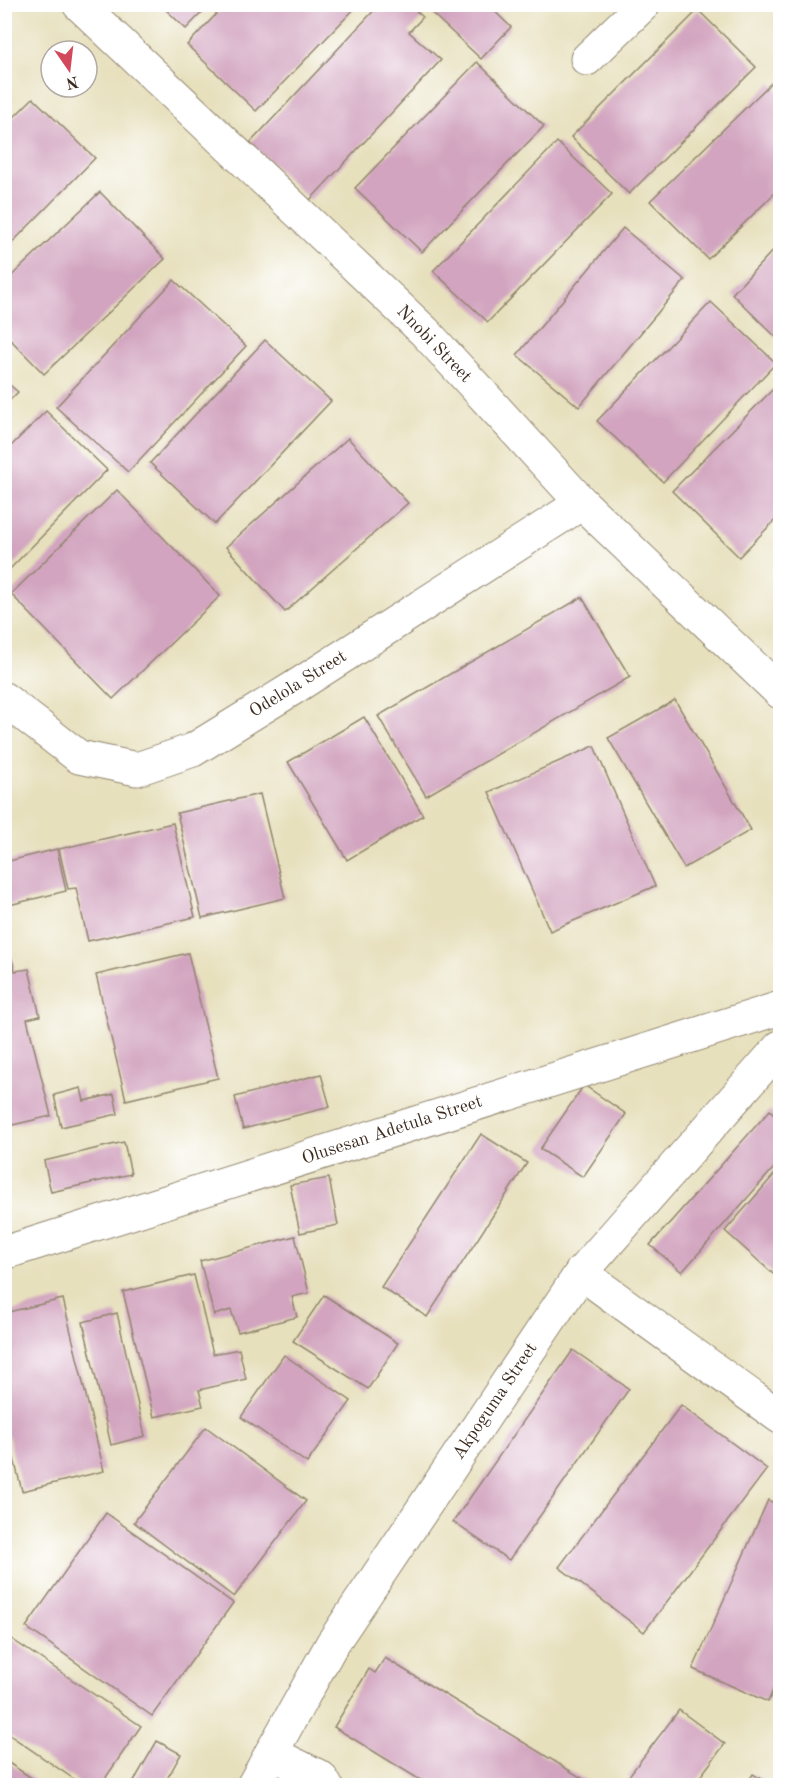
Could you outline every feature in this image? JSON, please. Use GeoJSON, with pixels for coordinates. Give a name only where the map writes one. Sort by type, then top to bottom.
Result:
{"type":"FeatureCollection","features":[{"type":"Feature","properties":{"kind":"street","name":"Nnobi Street"},"geometry":{"type":"LineString","coordinates":[[79,4],[425,332],[582,503],[780,692]]}},
{"type":"Feature","properties":{"kind":"street"},"geometry":{"type":"LineString","coordinates":[[587,59],[644,4]]}},
{"type":"Feature","properties":{"kind":"street","name":"Odelola Street"},"geometry":{"type":"LineString","coordinates":[[4,699],[79,757],[138,769],[171,758],[193,750],[292,689],[582,503]]}},
{"type":"Feature","properties":{"kind":"street","name":"Olusesan Adetula Street"},"geometry":{"type":"LineString","coordinates":[[4,1253],[780,1008]]}},
{"type":"Feature","properties":{"kind":"street","name":"Akpoguma Street"},"geometry":{"type":"LineString","coordinates":[[253,1785],[332,1644],[581,1274],[780,1047]]}},
{"type":"Feature","properties":{"kind":"street"},"geometry":{"type":"LineString","coordinates":[[581,1274],[780,1417]]}},
{"type":"Feature","properties":{"kind":"street"},"geometry":{"type":"LineString","coordinates":[[271,1753],[320,1777],[326,1785]]}},
{"type":"Feature","properties":{"kind":"building"},"geometry":{"type":"Polygon","coordinates":[[[160,4],[210,4],[186,29],[160,4]]]}},
{"type":"Feature","properties":{"kind":"building"},"geometry":{"type":"Polygon","coordinates":[[[226,4],[359,4],[256,111],[187,45],[226,4]]]}},
{"type":"Feature","properties":{"kind":"building"},"geometry":{"type":"Polygon","coordinates":[[[380,4],[408,4],[423,17],[409,32],[441,60],[310,200],[250,143],[380,4]]]}},
{"type":"Feature","properties":{"kind":"building"},"geometry":{"type":"Polygon","coordinates":[[[422,4],[487,4],[511,27],[481,59],[422,4]]]}},
{"type":"Feature","properties":{"kind":"building"},"geometry":{"type":"Polygon","coordinates":[[[698,10],[756,67],[629,194],[571,137],[698,10]]]}},
{"type":"Feature","properties":{"kind":"building"},"geometry":{"type":"Polygon","coordinates":[[[477,62],[544,126],[422,252],[355,188],[477,62]]]}},
{"type":"Feature","properties":{"kind":"building"},"geometry":{"type":"Polygon","coordinates":[[[771,83],[780,92],[780,188],[708,259],[650,201],[771,83]]]}},
{"type":"Feature","properties":{"kind":"building"},"geometry":{"type":"Polygon","coordinates":[[[33,98],[95,158],[4,251],[4,127],[33,98]]]}},
{"type":"Feature","properties":{"kind":"building"},"geometry":{"type":"Polygon","coordinates":[[[557,142],[612,194],[488,322],[433,271],[557,142]]]}},
{"type":"Feature","properties":{"kind":"building"},"geometry":{"type":"Polygon","coordinates":[[[100,192],[165,259],[44,374],[4,333],[4,283],[100,192]]]}},
{"type":"Feature","properties":{"kind":"building"},"geometry":{"type":"Polygon","coordinates":[[[623,228],[685,280],[579,407],[517,355],[623,228]]]}},
{"type":"Feature","properties":{"kind":"building"},"geometry":{"type":"Polygon","coordinates":[[[780,243],[780,341],[732,294],[780,243]]]}},
{"type":"Feature","properties":{"kind":"building"},"geometry":{"type":"Polygon","coordinates":[[[174,280],[246,346],[128,472],[56,407],[174,280]]]}},
{"type":"Feature","properties":{"kind":"building"},"geometry":{"type":"Polygon","coordinates":[[[711,302],[776,363],[663,482],[597,421],[711,302]]]}},
{"type":"Feature","properties":{"kind":"building"},"geometry":{"type":"Polygon","coordinates":[[[265,340],[331,401],[215,524],[150,463],[265,340]]]}},
{"type":"Feature","properties":{"kind":"building"},"geometry":{"type":"Polygon","coordinates":[[[4,380],[18,392],[4,406],[4,380]]]}},
{"type":"Feature","properties":{"kind":"building"},"geometry":{"type":"Polygon","coordinates":[[[780,382],[780,515],[739,557],[672,491],[780,382]]]}},
{"type":"Feature","properties":{"kind":"building"},"geometry":{"type":"Polygon","coordinates":[[[46,411],[107,470],[4,575],[4,453],[46,411]]]}},
{"type":"Feature","properties":{"kind":"building"},"geometry":{"type":"Polygon","coordinates":[[[348,438],[408,503],[285,612],[226,547],[348,438]]]}},
{"type":"Feature","properties":{"kind":"building"},"geometry":{"type":"Polygon","coordinates":[[[117,490],[220,596],[113,699],[11,594],[117,490]]]}},
{"type":"Feature","properties":{"kind":"building"},"geometry":{"type":"Polygon","coordinates":[[[582,597],[630,677],[426,796],[378,716],[582,597]]]}},
{"type":"Feature","properties":{"kind":"building"},"geometry":{"type":"Polygon","coordinates":[[[675,700],[751,830],[684,868],[608,738],[675,700]]]}},
{"type":"Feature","properties":{"kind":"building"},"geometry":{"type":"Polygon","coordinates":[[[364,717],[423,815],[347,860],[288,762],[364,717]]]}},
{"type":"Feature","properties":{"kind":"building"},"geometry":{"type":"Polygon","coordinates":[[[594,746],[655,886],[550,931],[489,792],[594,746]]]}},
{"type":"Feature","properties":{"kind":"building"},"geometry":{"type":"Polygon","coordinates":[[[260,794],[285,898],[202,918],[177,813],[260,794]]]}},
{"type":"Feature","properties":{"kind":"building"},"geometry":{"type":"Polygon","coordinates":[[[173,823],[195,917],[88,941],[76,888],[68,889],[59,849],[173,823]]]}},
{"type":"Feature","properties":{"kind":"building"},"geometry":{"type":"Polygon","coordinates":[[[57,849],[66,891],[5,906],[5,862],[57,849]]]}},
{"type":"Feature","properties":{"kind":"building"},"geometry":{"type":"Polygon","coordinates":[[[5,932],[15,971],[29,969],[40,1016],[27,1019],[51,1116],[4,1127],[5,932]]]}},
{"type":"Feature","properties":{"kind":"building"},"geometry":{"type":"Polygon","coordinates":[[[188,953],[218,1078],[126,1100],[96,975],[188,953]]]}},
{"type":"Feature","properties":{"kind":"building"},"geometry":{"type":"Polygon","coordinates":[[[321,1074],[330,1107],[243,1129],[235,1097],[321,1074]]]}},
{"type":"Feature","properties":{"kind":"building"},"geometry":{"type":"Polygon","coordinates":[[[584,1085],[626,1114],[583,1177],[540,1149],[584,1085]]]}},
{"type":"Feature","properties":{"kind":"building"},"geometry":{"type":"Polygon","coordinates":[[[81,1088],[84,1101],[114,1094],[118,1114],[61,1127],[54,1095],[81,1088]]]}},
{"type":"Feature","properties":{"kind":"building"},"geometry":{"type":"Polygon","coordinates":[[[770,1110],[780,1120],[780,1161],[682,1272],[650,1245],[770,1110]]]}},
{"type":"Feature","properties":{"kind":"building"},"geometry":{"type":"Polygon","coordinates":[[[481,1134],[527,1163],[427,1317],[381,1287],[481,1134]]]}},
{"type":"Feature","properties":{"kind":"building"},"geometry":{"type":"Polygon","coordinates":[[[124,1142],[131,1174],[51,1192],[44,1161],[124,1142]]]}},
{"type":"Feature","properties":{"kind":"building"},"geometry":{"type":"Polygon","coordinates":[[[780,1168],[780,1280],[725,1231],[780,1168]]]}},
{"type":"Feature","properties":{"kind":"building"},"geometry":{"type":"Polygon","coordinates":[[[329,1178],[338,1225],[300,1233],[290,1185],[329,1178]]]}},
{"type":"Feature","properties":{"kind":"building"},"geometry":{"type":"Polygon","coordinates":[[[295,1236],[309,1293],[292,1297],[297,1317],[238,1332],[231,1310],[214,1315],[200,1261],[295,1236]]]}},
{"type":"Feature","properties":{"kind":"building"},"geometry":{"type":"Polygon","coordinates":[[[194,1275],[213,1354],[239,1349],[246,1379],[199,1390],[203,1406],[154,1417],[123,1292],[194,1275]]]}},
{"type":"Feature","properties":{"kind":"building"},"geometry":{"type":"Polygon","coordinates":[[[324,1295],[398,1343],[368,1389],[293,1341],[324,1295]]]}},
{"type":"Feature","properties":{"kind":"building"},"geometry":{"type":"Polygon","coordinates":[[[63,1299],[104,1471],[22,1491],[4,1419],[4,1313],[63,1299]]]}},
{"type":"Feature","properties":{"kind":"building"},"geometry":{"type":"Polygon","coordinates":[[[117,1313],[145,1436],[111,1445],[83,1322],[117,1313]]]}},
{"type":"Feature","properties":{"kind":"building"},"geometry":{"type":"Polygon","coordinates":[[[573,1350],[629,1389],[509,1560],[453,1522],[573,1350]]]}},
{"type":"Feature","properties":{"kind":"building"},"geometry":{"type":"Polygon","coordinates":[[[284,1355],[351,1401],[307,1463],[241,1417],[284,1355]]]}},
{"type":"Feature","properties":{"kind":"building"},"geometry":{"type":"Polygon","coordinates":[[[681,1405],[767,1469],[644,1632],[559,1567],[681,1405]]]}},
{"type":"Feature","properties":{"kind":"building"},"geometry":{"type":"Polygon","coordinates":[[[206,1427],[306,1501],[234,1597],[134,1522],[206,1427]]]}},
{"type":"Feature","properties":{"kind":"building"},"geometry":{"type":"Polygon","coordinates":[[[768,1500],[780,1506],[780,1674],[768,1702],[693,1669],[768,1500]]]}},
{"type":"Feature","properties":{"kind":"building"},"geometry":{"type":"Polygon","coordinates":[[[106,1513],[233,1603],[152,1716],[26,1627],[106,1513]]]}},
{"type":"Feature","properties":{"kind":"building"},"geometry":{"type":"Polygon","coordinates":[[[4,1634],[141,1726],[100,1786],[84,1786],[4,1731],[4,1634]]]}},
{"type":"Feature","properties":{"kind":"building"},"geometry":{"type":"Polygon","coordinates":[[[385,1658],[590,1783],[589,1786],[430,1786],[334,1727],[369,1669],[375,1673],[385,1658]]]}},
{"type":"Feature","properties":{"kind":"building"},"geometry":{"type":"Polygon","coordinates":[[[679,1710],[725,1744],[693,1786],[640,1786],[628,1777],[679,1710]]]}},
{"type":"Feature","properties":{"kind":"building"},"geometry":{"type":"Polygon","coordinates":[[[157,1741],[181,1754],[163,1786],[131,1786],[157,1741]]]}},
{"type":"Feature","properties":{"kind":"building"},"geometry":{"type":"Polygon","coordinates":[[[4,1760],[44,1786],[4,1786],[4,1760]]]}},
{"type":"Feature","properties":{"kind":"building"},"geometry":{"type":"Polygon","coordinates":[[[753,1774],[772,1786],[745,1786],[753,1774]]]}}]}
